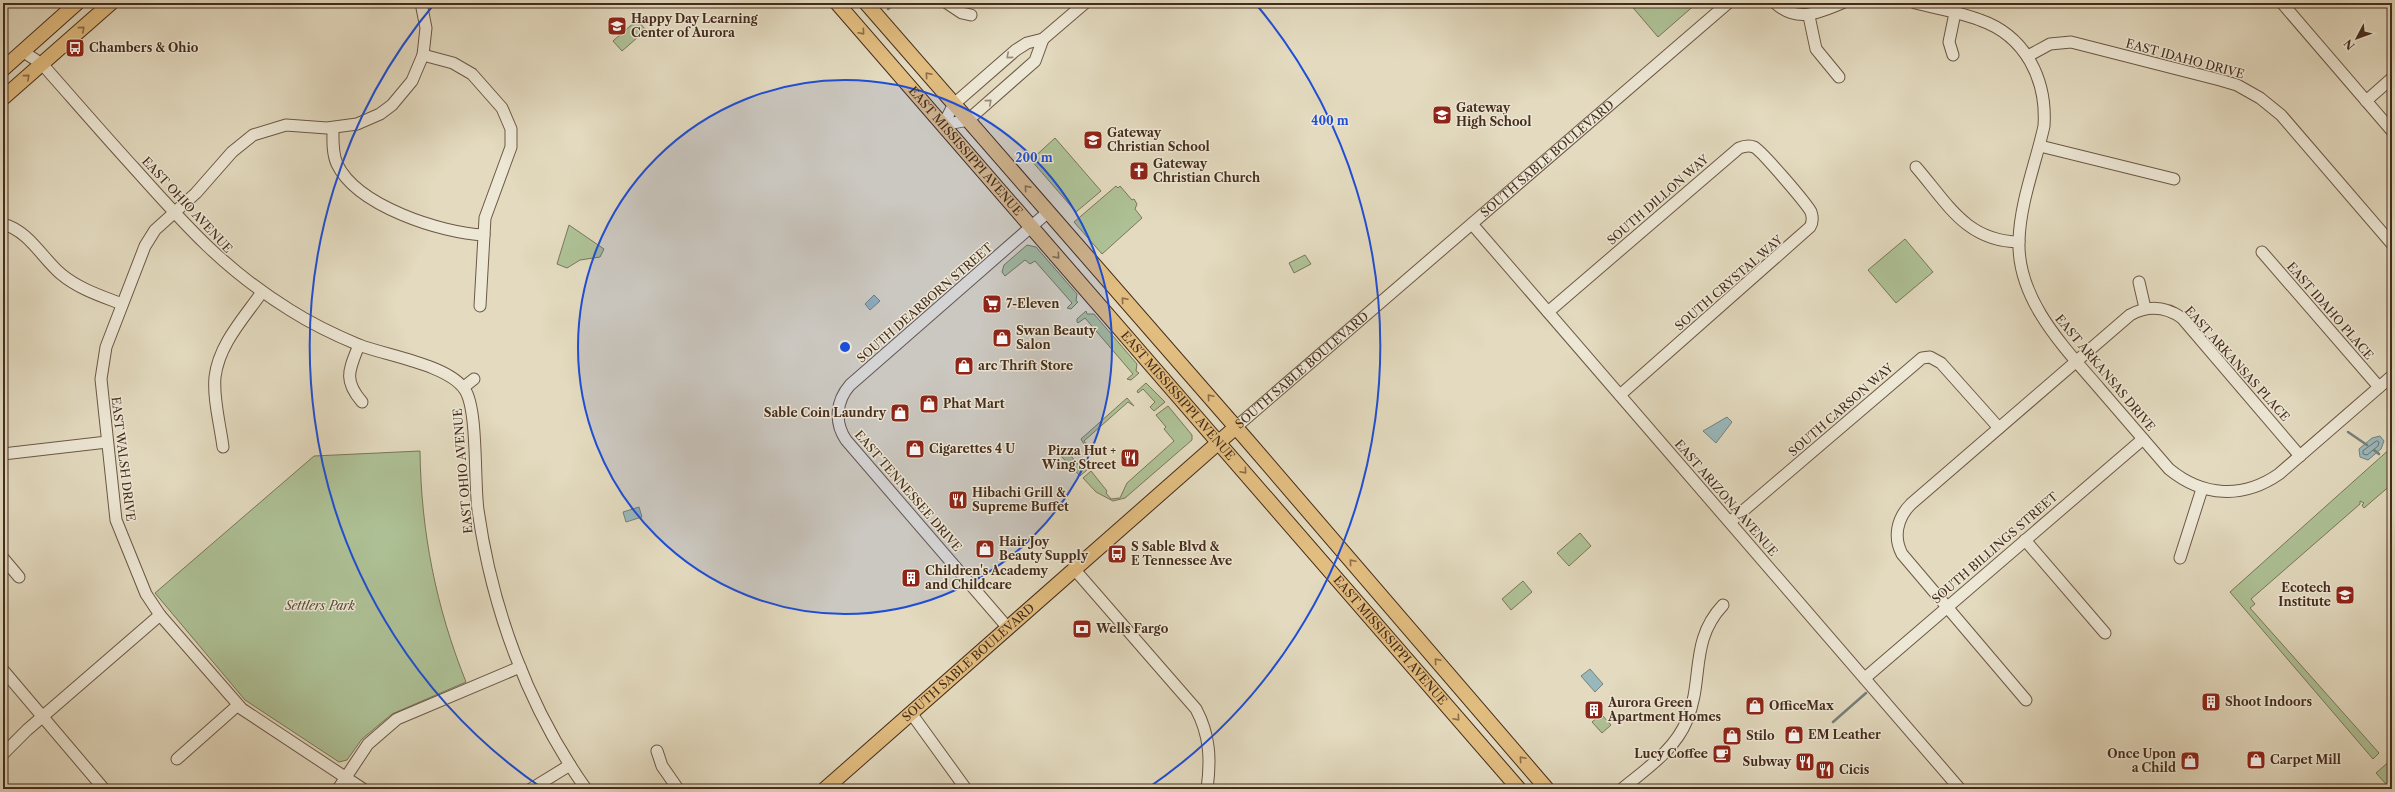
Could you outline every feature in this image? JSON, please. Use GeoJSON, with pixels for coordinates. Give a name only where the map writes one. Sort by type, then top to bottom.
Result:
{"type":"FeatureCollection","features":[{"type":"Feature","properties":{"kind":"main road"},"geometry":{"type":"LineString","coordinates":[[3,68],[77,3]]}},
{"type":"Feature","properties":{"kind":"main road"},"geometry":{"type":"LineString","coordinates":[[3,98],[111,3]]}},
{"type":"Feature","properties":{"kind":"main road","name":"EAST MISSISSIPPI AVENUE"},"geometry":{"type":"LineString","coordinates":[[837,3],[1219,441],[1519,789]]}},
{"type":"Feature","properties":{"kind":"main road","name":"EAST MISSISSIPPI AVENUE"},"geometry":{"type":"LineString","coordinates":[[866,3],[1236,427],[1547,789]]}},
{"type":"Feature","properties":{"kind":"main road","name":"SOUTH SABLE BOULEVARD"},"geometry":{"type":"LineString","coordinates":[[825,789],[1236,427]]}},
{"type":"Feature","properties":{"kind":"street","name":"EAST WALSH DRIVE"},"geometry":{"type":"LineString","coordinates":[[363,789],[250,716],[238,705],[160,615],[139,583],[120,532],[101,391],[102,366],[106,347],[149,238],[196,193],[232,152],[254,135],[286,125],[333,128],[364,121],[392,105],[412,81],[423,55],[426,28],[422,3]]}},
{"type":"Feature","properties":{"kind":"street"},"geometry":{"type":"LineString","coordinates":[[947,3],[962,13],[971,15]]}},
{"type":"Feature","properties":{"kind":"street","name":"SOUTH SABLE BOULEVARD"},"geometry":{"type":"LineString","coordinates":[[1236,427],[1728,3]]}},
{"type":"Feature","properties":{"kind":"street"},"geometry":{"type":"LineString","coordinates":[[1775,3],[1793,14],[1809,16],[1842,3]]}},
{"type":"Feature","properties":{"kind":"street","name":"EAST ARKANSAS DRIVE"},"geometry":{"type":"LineString","coordinates":[[1915,3],[1956,13],[1994,26],[2007,34],[2028,56],[2036,71],[2044,100],[2044,126],[2023,214],[2019,242],[2022,269],[2039,311],[2059,341],[2169,469],[2190,484],[2202,489],[2225,492],[2251,488],[2271,480],[2392,376]]}},
{"type":"Feature","properties":{"kind":"street"},"geometry":{"type":"LineString","coordinates":[[2282,3],[2392,131]]}},
{"type":"Feature","properties":{"kind":"street"},"geometry":{"type":"LineString","coordinates":[[943,125],[968,120],[1035,61],[1043,39],[1081,4]]}},
{"type":"Feature","properties":{"kind":"street"},"geometry":{"type":"LineString","coordinates":[[1953,55],[1949,42],[1956,13]]}},
{"type":"Feature","properties":{"kind":"street"},"geometry":{"type":"LineString","coordinates":[[1809,16],[1816,49],[1839,77]]}},
{"type":"Feature","properties":{"kind":"street"},"geometry":{"type":"LineString","coordinates":[[943,125],[954,104],[1016,50],[1027,43],[1043,39]]}},
{"type":"Feature","properties":{"kind":"street","name":"EAST OHIO AVENUE"},"geometry":{"type":"LineString","coordinates":[[34,41],[42,64]]}},
{"type":"Feature","properties":{"kind":"street","name":"EAST IDAHO DRIVE"},"geometry":{"type":"LineString","coordinates":[[2028,56],[2050,44],[2071,42],[2220,80],[2249,91],[2281,115],[2392,244]]}},
{"type":"Feature","properties":{"kind":"street","name":"EAST OHIO AVENUE"},"geometry":{"type":"LineString","coordinates":[[22,52],[42,64],[174,213],[222,262],[262,292],[314,324],[359,345],[448,373],[464,387],[473,413],[475,476],[486,554],[498,605],[520,667],[538,707],[586,789]]}},
{"type":"Feature","properties":{"kind":"street"},"geometry":{"type":"LineString","coordinates":[[423,55],[453,63],[472,74],[502,108],[508,118],[511,133],[511,147],[485,218],[480,306]]}},
{"type":"Feature","properties":{"kind":"street"},"geometry":{"type":"LineString","coordinates":[[2366,101],[2392,78]]}},
{"type":"Feature","properties":{"kind":"street"},"geometry":{"type":"LineString","coordinates":[[333,128],[334,154],[337,165],[342,172],[370,199],[390,210],[443,228],[464,234],[484,235]]}},
{"type":"Feature","properties":{"kind":"street","name":"SOUTH DILLON WAY"},"geometry":{"type":"LineString","coordinates":[[1548,312],[1739,148],[1748,146],[1756,148],[1785,180]]}},
{"type":"Feature","properties":{"kind":"street"},"geometry":{"type":"LineString","coordinates":[[2040,146],[2174,179]]}},
{"type":"Feature","properties":{"kind":"street"},"geometry":{"type":"LineString","coordinates":[[1916,167],[1963,221],[1976,232],[1993,240],[2019,242]]}},
{"type":"Feature","properties":{"kind":"street","name":"SOUTH CRYSTAL WAY"},"geometry":{"type":"LineString","coordinates":[[1620,395],[1810,227],[1812,218],[1810,210],[1785,180]]}},
{"type":"Feature","properties":{"kind":"street","name":"SOUTH DEARBORN STREET"},"geometry":{"type":"LineString","coordinates":[[839,424],[838,410],[841,399],[850,385],[1048,212]]}},
{"type":"Feature","properties":{"kind":"street"},"geometry":{"type":"LineString","coordinates":[[3,224],[18,230],[52,266],[78,286],[122,304]]}},
{"type":"Feature","properties":{"kind":"street","name":"EAST ARIZONA AVENUE"},"geometry":{"type":"LineString","coordinates":[[1472,224],[1960,789]]}},
{"type":"Feature","properties":{"kind":"street","name":"EAST IDAHO PLACE"},"geometry":{"type":"LineString","coordinates":[[2262,252],[2379,388]]}},
{"type":"Feature","properties":{"kind":"street"},"geometry":{"type":"LineString","coordinates":[[2026,700],[1946,608],[1902,554],[1897,540],[1898,523],[1911,504],[2130,315],[2145,308],[2139,282]]}},
{"type":"Feature","properties":{"kind":"street"},"geometry":{"type":"LineString","coordinates":[[223,447],[215,390],[217,365],[230,338],[262,292]]}},
{"type":"Feature","properties":{"kind":"street","name":"EAST ARKANSAS PLACE"},"geometry":{"type":"LineString","coordinates":[[2145,308],[2167,310],[2182,318],[2300,456]]}},
{"type":"Feature","properties":{"kind":"street"},"geometry":{"type":"LineString","coordinates":[[359,345],[350,367],[349,381],[352,389],[362,402]]}},
{"type":"Feature","properties":{"kind":"street","name":"SOUTH CARSON WAY"},"geometry":{"type":"LineString","coordinates":[[1730,522],[1922,358],[1930,357],[1937,360],[1970,394],[1999,428]]}},
{"type":"Feature","properties":{"kind":"street"},"geometry":{"type":"LineString","coordinates":[[464,387],[474,379]]}},
{"type":"Feature","properties":{"kind":"street","name":"EAST TENNESSEE DRIVE"},"geometry":{"type":"LineString","coordinates":[[839,424],[842,434],[852,447],[1008,628]]}},
{"type":"Feature","properties":{"kind":"street","name":"SOUTH BILLINGS STREET"},"geometry":{"type":"LineString","coordinates":[[1865,678],[2142,438]]}},
{"type":"Feature","properties":{"kind":"street"},"geometry":{"type":"LineString","coordinates":[[3,454],[107,442]]}},
{"type":"Feature","properties":{"kind":"street"},"geometry":{"type":"LineString","coordinates":[[2180,558],[2202,489]]}},
{"type":"Feature","properties":{"kind":"street"},"geometry":{"type":"LineString","coordinates":[[2025,540],[2105,633]]}},
{"type":"Feature","properties":{"kind":"street"},"geometry":{"type":"LineString","coordinates":[[3,558],[19,577]]}},
{"type":"Feature","properties":{"kind":"street"},"geometry":{"type":"LineString","coordinates":[[1075,570],[1196,709],[1207,736],[1210,751],[1207,789]]}},
{"type":"Feature","properties":{"kind":"street"},"geometry":{"type":"LineString","coordinates":[[1622,789],[1668,749],[1680,734],[1691,709],[1699,649],[1703,636],[1712,619],[1723,605]]}},
{"type":"Feature","properties":{"kind":"street"},"geometry":{"type":"LineString","coordinates":[[3,754],[42,717],[160,615]]}},
{"type":"Feature","properties":{"kind":"street"},"geometry":{"type":"LineString","coordinates":[[338,789],[368,744],[397,719],[520,667]]}},
{"type":"Feature","properties":{"kind":"street"},"geometry":{"type":"LineString","coordinates":[[3,670],[104,789]]}},
{"type":"Feature","properties":{"kind":"street"},"geometry":{"type":"LineString","coordinates":[[178,759],[238,705]]}},
{"type":"Feature","properties":{"kind":"street"},"geometry":{"type":"LineString","coordinates":[[911,713],[966,789]]}},
{"type":"Feature","properties":{"kind":"street"},"geometry":{"type":"LineString","coordinates":[[657,751],[662,766],[678,789]]}},
{"type":"Feature","properties":{"kind":"street"},"geometry":{"type":"LineString","coordinates":[[531,789],[570,764]]}},
{"type":"Feature","properties":{"kind":"green space"},"geometry":{"type":"Polygon","coordinates":[[[1629,3],[1697,3],[1658,37],[1629,3]]]}},
{"type":"Feature","properties":{"kind":"green space"},"geometry":{"type":"Polygon","coordinates":[[[637,20],[646,30],[622,51],[613,41],[637,20]]]}},
{"type":"Feature","properties":{"kind":"green space"},"geometry":{"type":"Polygon","coordinates":[[[1055,138],[1101,191],[1076,212],[1031,160],[1055,138]]]}},
{"type":"Feature","properties":{"kind":"green space"},"geometry":{"type":"Polygon","coordinates":[[[1116,186],[1118,188],[1120,186],[1132,200],[1134,199],[1137,204],[1135,209],[1142,218],[1102,254],[1074,222],[1116,186]]]}},
{"type":"Feature","properties":{"kind":"green space"},"geometry":{"type":"Polygon","coordinates":[[[569,225],[604,249],[600,257],[580,260],[567,268],[557,264],[569,225]]]}},
{"type":"Feature","properties":{"kind":"green space"},"geometry":{"type":"Polygon","coordinates":[[[1905,239],[1933,272],[1896,303],[1868,270],[1905,239]]]}},
{"type":"Feature","properties":{"kind":"green space"},"geometry":{"type":"Polygon","coordinates":[[[1027,245],[1036,247],[1077,294],[1076,301],[1078,302],[1071,309],[1067,308],[1072,303],[1035,261],[1030,264],[1025,260],[1005,276],[1002,272],[1004,265],[1027,245]]]}},
{"type":"Feature","properties":{"kind":"green space"},"geometry":{"type":"Polygon","coordinates":[[[1305,255],[1311,264],[1294,273],[1289,263],[1305,255]]]}},
{"type":"Feature","properties":{"kind":"green space"},"geometry":{"type":"Polygon","coordinates":[[[1086,311],[1087,314],[1094,314],[1137,364],[1136,371],[1139,373],[1131,380],[1127,379],[1133,374],[1085,318],[1078,323],[1077,322],[1077,319],[1086,311]]]}},
{"type":"Feature","properties":{"kind":"green space"},"geometry":{"type":"Polygon","coordinates":[[[1146,383],[1165,402],[1154,411],[1150,407],[1155,402],[1143,389],[1138,393],[1137,391],[1146,383]]]}},
{"type":"Feature","properties":{"kind":"green space"},"geometry":{"type":"Polygon","coordinates":[[[1127,398],[1134,406],[1128,402],[1084,441],[1087,445],[1085,446],[1081,439],[1127,398]]]}},
{"type":"Feature","properties":{"kind":"green space"},"geometry":{"type":"Polygon","coordinates":[[[1168,406],[1192,435],[1192,440],[1125,498],[1113,501],[1096,492],[1083,478],[1091,471],[1107,491],[1106,493],[1111,499],[1120,498],[1127,483],[1174,441],[1164,429],[1166,427],[1156,415],[1168,406]]]}},
{"type":"Feature","properties":{"kind":"green space"},"geometry":{"type":"Polygon","coordinates":[[[2392,447],[2392,484],[2364,508],[2362,505],[2364,503],[2360,501],[2360,504],[2251,599],[2255,604],[2250,608],[2379,753],[2373,759],[2230,592],[2392,447]]]}},
{"type":"Feature","properties":{"kind":"green space"},"geometry":{"type":"Polygon","coordinates":[[[1070,448],[1074,449],[1071,456],[1080,467],[1087,464],[1085,466],[1088,469],[1080,476],[1061,456],[1070,448]]]}},
{"type":"Feature","properties":{"kind":"green space","name":"Settlers Park"},"geometry":{"type":"Polygon","coordinates":[[[420,451],[423,511],[432,569],[446,626],[466,682],[392,714],[362,739],[347,760],[339,762],[245,700],[155,593],[314,456],[420,451]]]}},
{"type":"Feature","properties":{"kind":"green space"},"geometry":{"type":"Polygon","coordinates":[[[1580,533],[1591,546],[1569,566],[1557,553],[1580,533]]]}},
{"type":"Feature","properties":{"kind":"green space"},"geometry":{"type":"Polygon","coordinates":[[[1523,581],[1532,592],[1511,610],[1502,599],[1523,581]]]}},
{"type":"Feature","properties":{"kind":"green space"},"geometry":{"type":"Polygon","coordinates":[[[1601,714],[1611,725],[1602,733],[1592,722],[1601,714]]]}},
{"type":"Feature","properties":{"kind":"green space"},"geometry":{"type":"Polygon","coordinates":[[[2392,759],[2392,782],[2381,789],[2386,784],[2376,773],[2392,759]]]}},
{"type":"Feature","properties":{"kind":"water"},"geometry":{"type":"Polygon","coordinates":[[[874,295],[880,301],[870,310],[865,304],[874,295]]]}},
{"type":"Feature","properties":{"kind":"water"},"geometry":{"type":"Polygon","coordinates":[[[1727,417],[1732,422],[1716,443],[1703,431],[1727,417]]]}},
{"type":"Feature","properties":{"kind":"water"},"geometry":{"type":"Polygon","coordinates":[[[2380,436],[2384,441],[2381,449],[2368,460],[2360,457],[2359,449],[2372,438],[2380,436]]]}},
{"type":"Feature","properties":{"kind":"water"},"geometry":{"type":"Polygon","coordinates":[[[639,507],[642,517],[626,522],[623,512],[639,507]]]}},
{"type":"Feature","properties":{"kind":"water"},"geometry":{"type":"Polygon","coordinates":[[[1590,669],[1603,684],[1595,692],[1581,676],[1590,669]]]}},
{"type":"Feature","properties":{"kind":"waterway"},"geometry":{"type":"LineString","coordinates":[[888,9],[895,3]]}},
{"type":"Feature","properties":{"kind":"waterway"},"geometry":{"type":"LineString","coordinates":[[2348,432],[2367,445]]}},
{"type":"Feature","properties":{"kind":"waterway"},"geometry":{"type":"LineString","coordinates":[[2374,450],[2379,454]]}},
{"type":"Feature","properties":{"kind":"waterway"},"geometry":{"type":"LineString","coordinates":[[1833,722],[1866,693]]}},
{"type":"Feature","properties":{"kind":"place","name":"Happy Day Learning Center of Aurora"},"geometry":{"type":"Point","coordinates":[617,26]}},
{"type":"Feature","properties":{"kind":"place","name":"Chambers & Ohio"},"geometry":{"type":"Point","coordinates":[75,48]}},
{"type":"Feature","properties":{"kind":"place","name":"Gateway High School"},"geometry":{"type":"Point","coordinates":[1442,115]}},
{"type":"Feature","properties":{"kind":"place","name":"Gateway Christian School"},"geometry":{"type":"Point","coordinates":[1093,140]}},
{"type":"Feature","properties":{"kind":"place","name":"Gateway Christian Church"},"geometry":{"type":"Point","coordinates":[1139,171]}},
{"type":"Feature","properties":{"kind":"place","name":"7-Eleven"},"geometry":{"type":"Point","coordinates":[992,304]}},
{"type":"Feature","properties":{"kind":"place","name":"Swan Beauty Salon"},"geometry":{"type":"Point","coordinates":[1002,338]}},
{"type":"Feature","properties":{"kind":"place","name":"arc Thrift Store"},"geometry":{"type":"Point","coordinates":[964,366]}},
{"type":"Feature","properties":{"kind":"place","name":"Phat Mart"},"geometry":{"type":"Point","coordinates":[929,404]}},
{"type":"Feature","properties":{"kind":"place","name":"Sable Coin Laundry"},"geometry":{"type":"Point","coordinates":[900,413]}},
{"type":"Feature","properties":{"kind":"place","name":"Cigarettes 4 U"},"geometry":{"type":"Point","coordinates":[915,449]}},
{"type":"Feature","properties":{"kind":"place","name":"Pizza Hut + Wing Street"},"geometry":{"type":"Point","coordinates":[1130,458]}},
{"type":"Feature","properties":{"kind":"place","name":"Hibachi Grill & Supreme Buffet"},"geometry":{"type":"Point","coordinates":[958,500]}},
{"type":"Feature","properties":{"kind":"place","name":"Hair Joy Beauty Supply"},"geometry":{"type":"Point","coordinates":[985,549]}},
{"type":"Feature","properties":{"kind":"place","name":"S Sable Blvd & E Tennessee Ave"},"geometry":{"type":"Point","coordinates":[1117,554]}},
{"type":"Feature","properties":{"kind":"place","name":"Children's Academy and Childcare"},"geometry":{"type":"Point","coordinates":[911,578]}},
{"type":"Feature","properties":{"kind":"place","name":"Ecotech Institute"},"geometry":{"type":"Point","coordinates":[2345,595]}},
{"type":"Feature","properties":{"kind":"place","name":"Wells Fargo"},"geometry":{"type":"Point","coordinates":[1082,629]}},
{"type":"Feature","properties":{"kind":"place","name":"Shoot Indoors"},"geometry":{"type":"Point","coordinates":[2211,702]}},
{"type":"Feature","properties":{"kind":"place","name":"OfficeMax"},"geometry":{"type":"Point","coordinates":[1755,706]}},
{"type":"Feature","properties":{"kind":"place","name":"Aurora Green Apartment Homes"},"geometry":{"type":"Point","coordinates":[1594,710]}},
{"type":"Feature","properties":{"kind":"place","name":"EM Leather"},"geometry":{"type":"Point","coordinates":[1794,735]}},
{"type":"Feature","properties":{"kind":"place","name":"Stilo"},"geometry":{"type":"Point","coordinates":[1732,736]}},
{"type":"Feature","properties":{"kind":"place","name":"Lucy Coffee"},"geometry":{"type":"Point","coordinates":[1722,754]}},
{"type":"Feature","properties":{"kind":"place","name":"Carpet Mill"},"geometry":{"type":"Point","coordinates":[2256,760]}},
{"type":"Feature","properties":{"kind":"place","name":"Once Upon a Child"},"geometry":{"type":"Point","coordinates":[2190,761]}},
{"type":"Feature","properties":{"kind":"place","name":"Subway"},"geometry":{"type":"Point","coordinates":[1805,762]}},
{"type":"Feature","properties":{"kind":"place","name":"Cicis"},"geometry":{"type":"Point","coordinates":[1825,770]}}]}
